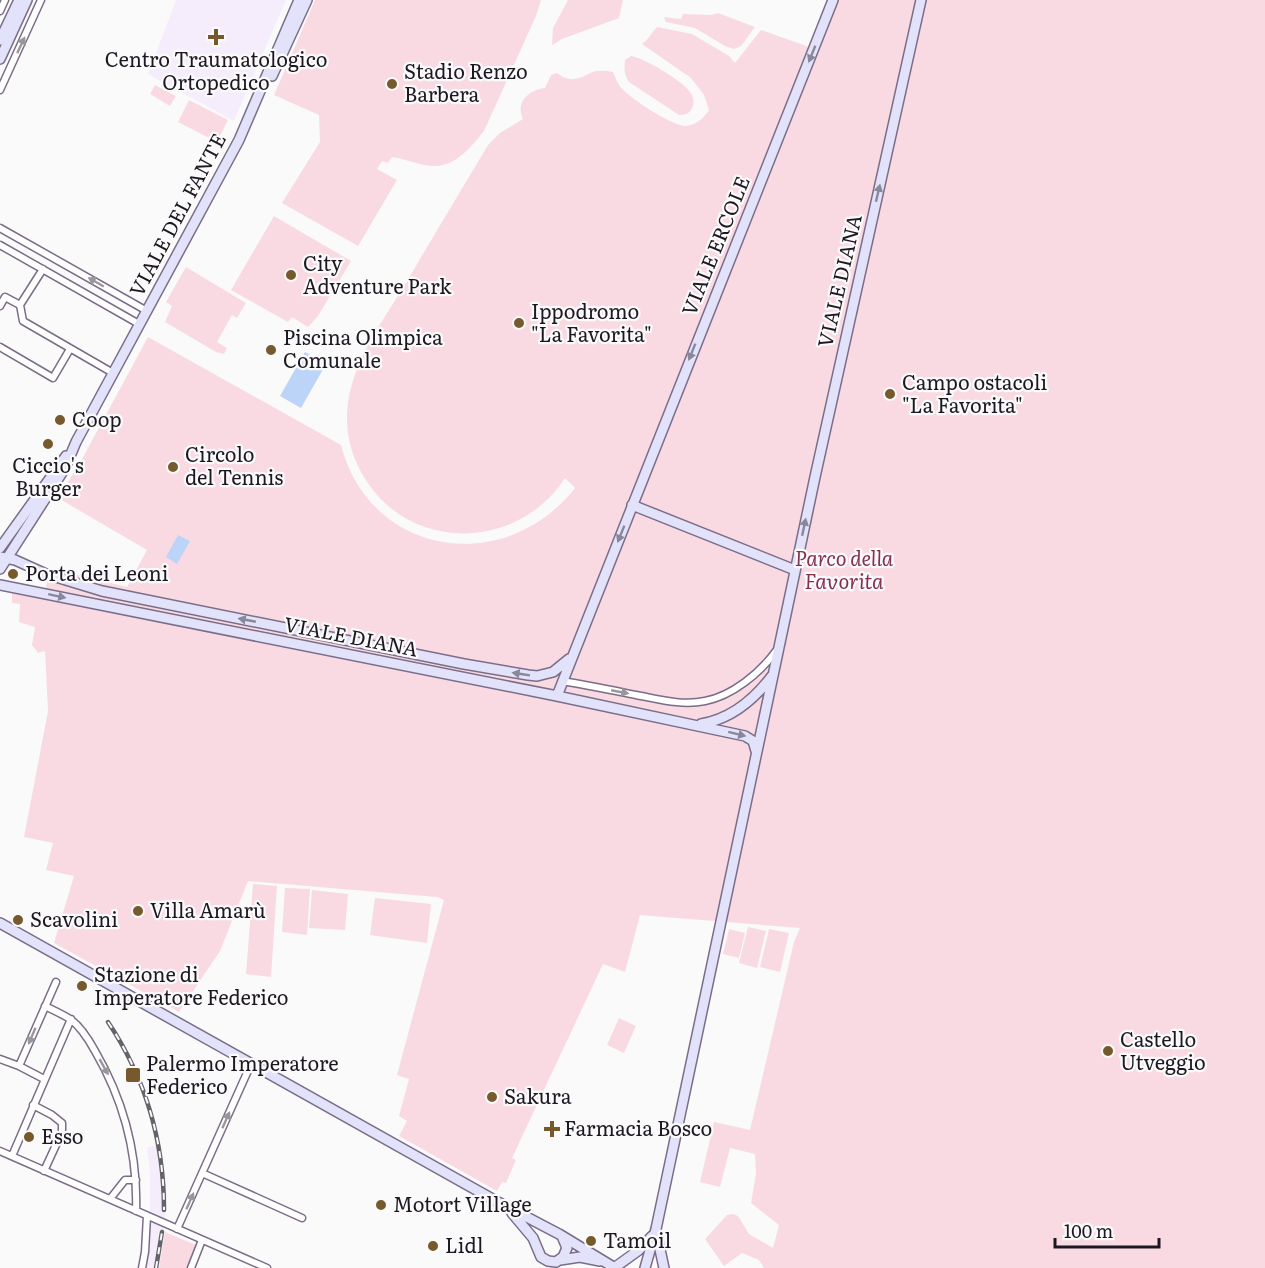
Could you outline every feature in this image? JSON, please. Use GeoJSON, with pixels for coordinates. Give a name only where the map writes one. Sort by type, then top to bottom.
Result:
{"type":"FeatureCollection","features":[{"type":"Feature","properties":{"kind":"street"},"geometry":{"type":"LineString","coordinates":[[0,10],[5,0]]}},
{"type":"Feature","properties":{"kind":"street"},"geometry":{"type":"LineString","coordinates":[[0,40],[19,0]]}},
{"type":"Feature","properties":{"kind":"street"},"geometry":{"type":"LineString","coordinates":[[0,59],[27,0]]}},
{"type":"Feature","properties":{"kind":"street"},"geometry":{"type":"LineString","coordinates":[[0,90],[41,0]]}},
{"type":"Feature","properties":{"kind":"street","name":"VIALE DEL FANTE"},"geometry":{"type":"LineString","coordinates":[[0,569],[4,557],[56,482],[147,311],[251,115],[302,0]]}},
{"type":"Feature","properties":{"kind":"street","name":"VIALE ERCOLE"},"geometry":{"type":"LineString","coordinates":[[557,696],[833,0]]}},
{"type":"Feature","properties":{"kind":"street","name":"VIALE DIANA"},"geometry":{"type":"LineString","coordinates":[[756,756],[921,0]]}},
{"type":"Feature","properties":{"kind":"street"},"geometry":{"type":"LineString","coordinates":[[0,228],[147,311]]}},
{"type":"Feature","properties":{"kind":"street"},"geometry":{"type":"LineString","coordinates":[[0,245],[139,324]]}},
{"type":"Feature","properties":{"kind":"street"},"geometry":{"type":"LineString","coordinates":[[43,269],[20,305],[23,321],[113,373]]}},
{"type":"Feature","properties":{"kind":"street"},"geometry":{"type":"LineString","coordinates":[[0,306],[5,297],[20,305]]}},
{"type":"Feature","properties":{"kind":"street"},"geometry":{"type":"LineString","coordinates":[[0,347],[53,378],[70,349]]}},
{"type":"Feature","properties":{"kind":"street","name":"VIALE DEL FANTE"},"geometry":{"type":"LineString","coordinates":[[0,548],[76,442]]}},
{"type":"Feature","properties":{"kind":"street"},"geometry":{"type":"LineString","coordinates":[[632,505],[795,570]]}},
{"type":"Feature","properties":{"kind":"street","name":"VIALE DIANA"},"geometry":{"type":"LineString","coordinates":[[4,557],[46,574],[102,591],[507,672],[545,675],[559,669],[572,656]]}},
{"type":"Feature","properties":{"kind":"street","name":"VIALE DIANA"},"geometry":{"type":"LineString","coordinates":[[0,585],[695,725],[750,738],[755,745],[756,756]]}},
{"type":"Feature","properties":{"kind":"street"},"geometry":{"type":"LineString","coordinates":[[562,681],[684,703],[704,702],[736,688],[765,664],[780,646]]}},
{"type":"Feature","properties":{"kind":"street","name":"VIALE DIANA"},"geometry":{"type":"LineString","coordinates":[[695,725],[713,722],[735,712],[756,695],[774,673]]}},
{"type":"Feature","properties":{"kind":"street"},"geometry":{"type":"LineString","coordinates":[[645,1268],[656,1229],[756,756]]}},
{"type":"Feature","properties":{"kind":"street"},"geometry":{"type":"LineString","coordinates":[[0,922],[506,1207],[559,1234],[614,1268],[639,1251],[656,1229]]}},
{"type":"Feature","properties":{"kind":"street"},"geometry":{"type":"LineString","coordinates":[[19,1066],[56,982]]}},
{"type":"Feature","properties":{"kind":"street"},"geometry":{"type":"LineString","coordinates":[[45,1006],[71,1019],[89,1040],[108,1073],[119,1101],[134,1154],[136,1211]]}},
{"type":"Feature","properties":{"kind":"street"},"geometry":{"type":"LineString","coordinates":[[12,1156],[71,1019]]}},
{"type":"Feature","properties":{"kind":"street"},"geometry":{"type":"LineString","coordinates":[[0,1059],[44,1079]]}},
{"type":"Feature","properties":{"kind":"street"},"geometry":{"type":"LineString","coordinates":[[177,1229],[251,1064]]}},
{"type":"Feature","properties":{"kind":"street"},"geometry":{"type":"LineString","coordinates":[[33,1106],[52,1115],[62,1123],[62,1132],[44,1171]]}},
{"type":"Feature","properties":{"kind":"street"},"geometry":{"type":"LineString","coordinates":[[0,1151],[267,1268]]}},
{"type":"Feature","properties":{"kind":"street"},"geometry":{"type":"LineString","coordinates":[[202,1173],[302,1218]]}},
{"type":"Feature","properties":{"kind":"street"},"geometry":{"type":"LineString","coordinates":[[110,1200],[125,1180],[136,1180]]}},
{"type":"Feature","properties":{"kind":"street"},"geometry":{"type":"LineString","coordinates":[[506,1207],[521,1222],[537,1245],[540,1268]]}},
{"type":"Feature","properties":{"kind":"street"},"geometry":{"type":"LineString","coordinates":[[142,1268],[147,1216]]}},
{"type":"Feature","properties":{"kind":"street"},"geometry":{"type":"LineString","coordinates":[[656,1229],[663,1268]]}},
{"type":"Feature","properties":{"kind":"street"},"geometry":{"type":"LineString","coordinates":[[537,1245],[543,1235],[559,1234],[565,1239],[567,1248],[560,1260]]}},
{"type":"Feature","properties":{"kind":"street"},"geometry":{"type":"LineString","coordinates":[[191,1268],[202,1240]]}},
{"type":"Feature","properties":{"kind":"street"},"geometry":{"type":"LineString","coordinates":[[540,1257],[548,1262],[580,1257],[605,1263]]}},
{"type":"Feature","properties":{"kind":"shaded area","name":"Centro Traumatologico Ortopedico"},"geometry":{"type":"Polygon","coordinates":[[[176,0],[286,0],[234,121],[148,74],[176,0]]]}},
{"type":"Feature","properties":{"kind":"shaded area"},"geometry":{"type":"Polygon","coordinates":[[[161,1145],[167,1194],[162,1252],[159,1268],[146,1268],[150,1221],[150,1173],[147,1147],[161,1145]]]}},
{"type":"Feature","properties":{"kind":"green space","name":"Stadio Renzo Barbera"},"geometry":{"type":"Polygon","coordinates":[[[315,0],[541,0],[484,131],[463,154],[450,163],[435,166],[424,165],[392,157],[388,163],[382,161],[377,169],[397,180],[358,246],[282,203],[320,142],[319,115],[274,95],[315,0]]]}},
{"type":"Feature","properties":{"kind":"green space"},"geometry":{"type":"Polygon","coordinates":[[[568,0],[623,0],[619,18],[562,39],[552,45],[553,28],[568,0]]]}},
{"type":"Feature","properties":{"kind":"green space","name":"Parco della Favorita"},"geometry":{"type":"Polygon","coordinates":[[[827,0],[1265,0],[1265,1268],[764,1268],[759,1260],[742,1253],[724,1266],[705,1239],[727,1215],[738,1216],[749,1234],[773,1248],[779,1225],[751,1203],[756,1174],[755,1154],[730,1148],[720,1187],[700,1182],[714,1122],[750,1130],[794,942],[800,928],[640,915],[625,972],[603,964],[512,1158],[516,1160],[506,1183],[502,1182],[497,1191],[399,1136],[407,1121],[399,1116],[409,1079],[397,1075],[444,900],[437,897],[248,881],[220,951],[179,1012],[54,943],[74,876],[46,870],[53,843],[24,837],[48,711],[45,651],[38,653],[32,645],[35,627],[19,622],[20,604],[12,603],[12,589],[44,596],[50,568],[127,587],[147,550],[58,498],[81,461],[148,337],[341,445],[357,483],[380,511],[409,531],[443,542],[478,543],[513,535],[546,516],[575,488],[565,478],[545,502],[520,519],[493,530],[464,533],[435,530],[408,519],[384,502],[364,477],[351,446],[347,413],[354,376],[379,326],[488,145],[500,133],[523,119],[522,102],[529,94],[545,88],[551,75],[557,73],[571,79],[580,78],[595,71],[613,72],[619,85],[640,103],[679,125],[690,125],[699,121],[709,110],[704,95],[691,78],[642,44],[657,27],[692,34],[729,56],[735,63],[761,30],[809,47],[827,0]]]}},
{"type":"Feature","properties":{"kind":"green space"},"geometry":{"type":"Polygon","coordinates":[[[718,13],[755,27],[741,46],[734,49],[725,46],[695,28],[666,22],[664,17],[681,19],[683,14],[712,15],[718,13]]]}},
{"type":"Feature","properties":{"kind":"green space"},"geometry":{"type":"Polygon","coordinates":[[[631,56],[672,76],[686,88],[694,101],[690,111],[679,115],[629,82],[625,74],[625,60],[631,56]]]}},
{"type":"Feature","properties":{"kind":"green space"},"geometry":{"type":"Polygon","coordinates":[[[155,85],[176,96],[170,106],[150,94],[155,85]]]}},
{"type":"Feature","properties":{"kind":"green space"},"geometry":{"type":"Polygon","coordinates":[[[189,100],[228,120],[217,142],[178,122],[189,100]]]}},
{"type":"Feature","properties":{"kind":"green space","name":"City Adventure Park"},"geometry":{"type":"Polygon","coordinates":[[[274,216],[351,261],[318,316],[308,327],[292,317],[288,322],[231,290],[274,216]]]}},
{"type":"Feature","properties":{"kind":"green space"},"geometry":{"type":"Polygon","coordinates":[[[186,267],[246,303],[237,318],[232,315],[217,342],[227,348],[224,354],[216,352],[165,322],[172,306],[166,302],[186,267]]]}},
{"type":"Feature","properties":{"kind":"green space"},"geometry":{"type":"Polygon","coordinates":[[[253,884],[277,886],[271,977],[246,974],[253,884]]]}},
{"type":"Feature","properties":{"kind":"green space"},"geometry":{"type":"Polygon","coordinates":[[[285,888],[310,889],[307,935],[282,932],[285,888]]]}},
{"type":"Feature","properties":{"kind":"green space"},"geometry":{"type":"Polygon","coordinates":[[[312,890],[348,894],[345,930],[309,928],[312,890]]]}},
{"type":"Feature","properties":{"kind":"green space"},"geometry":{"type":"Polygon","coordinates":[[[375,898],[431,904],[427,943],[370,935],[375,898]]]}},
{"type":"Feature","properties":{"kind":"green space"},"geometry":{"type":"Polygon","coordinates":[[[748,927],[766,931],[757,968],[739,963],[748,927]]]}},
{"type":"Feature","properties":{"kind":"green space"},"geometry":{"type":"Polygon","coordinates":[[[729,929],[745,933],[739,958],[723,954],[729,929]]]}},
{"type":"Feature","properties":{"kind":"green space"},"geometry":{"type":"Polygon","coordinates":[[[769,929],[789,933],[780,972],[760,967],[769,929]]]}},
{"type":"Feature","properties":{"kind":"green space"},"geometry":{"type":"Polygon","coordinates":[[[619,1018],[636,1026],[624,1053],[607,1045],[619,1018]]]}},
{"type":"Feature","properties":{"kind":"green space"},"geometry":{"type":"Polygon","coordinates":[[[165,1232],[196,1245],[187,1268],[159,1268],[165,1232]]]}},
{"type":"Feature","properties":{"kind":"water","name":"Piscina Olimpica Comunale"},"geometry":{"type":"Polygon","coordinates":[[[305,352],[326,364],[301,408],[280,396],[305,352]]]}},
{"type":"Feature","properties":{"kind":"water"},"geometry":{"type":"Polygon","coordinates":[[[178,535],[190,541],[177,564],[166,557],[178,535]]]}},
{"type":"Feature","properties":{"kind":"railway"},"geometry":{"type":"LineString","coordinates":[[108,1022],[133,1066],[150,1112],[161,1160],[164,1210]]}},
{"type":"Feature","properties":{"kind":"railway"},"geometry":{"type":"LineString","coordinates":[[156,1268],[162,1232]]}},
{"type":"Feature","properties":{"kind":"place","name":"Centro Traumatologico Ortopedico"},"geometry":{"type":"Point","coordinates":[216,37]}},
{"type":"Feature","properties":{"kind":"place","name":"Stadio Renzo Barbera"},"geometry":{"type":"Point","coordinates":[392,84]}},
{"type":"Feature","properties":{"kind":"place","name":"City Adventure Park"},"geometry":{"type":"Point","coordinates":[291,275]}},
{"type":"Feature","properties":{"kind":"place","name":"Ippodromo \"La Favorita\""},"geometry":{"type":"Point","coordinates":[519,323]}},
{"type":"Feature","properties":{"kind":"place","name":"Piscina Olimpica Comunale"},"geometry":{"type":"Point","coordinates":[271,350]}},
{"type":"Feature","properties":{"kind":"place","name":"Campo ostacoli \"La Favorita\""},"geometry":{"type":"Point","coordinates":[890,394]}},
{"type":"Feature","properties":{"kind":"place","name":"Coop"},"geometry":{"type":"Point","coordinates":[60,420]}},
{"type":"Feature","properties":{"kind":"place","name":"Ciccio's Burger"},"geometry":{"type":"Point","coordinates":[48,444]}},
{"type":"Feature","properties":{"kind":"place","name":"Circolo del Tennis"},"geometry":{"type":"Point","coordinates":[173,467]}},
{"type":"Feature","properties":{"kind":"place","name":"Porta dei Leoni"},"geometry":{"type":"Point","coordinates":[13,574]}},
{"type":"Feature","properties":{"kind":"place","name":"Villa Amarù"},"geometry":{"type":"Point","coordinates":[138,911]}},
{"type":"Feature","properties":{"kind":"place","name":"Scavolini"},"geometry":{"type":"Point","coordinates":[18,920]}},
{"type":"Feature","properties":{"kind":"place","name":"Stazione di Imperatore Federico"},"geometry":{"type":"Point","coordinates":[82,986]}},
{"type":"Feature","properties":{"kind":"place","name":"Castello Utveggio"},"geometry":{"type":"Point","coordinates":[1108,1051]}},
{"type":"Feature","properties":{"kind":"place","name":"Palermo Imperatore Federico"},"geometry":{"type":"Point","coordinates":[133,1075]}},
{"type":"Feature","properties":{"kind":"place","name":"Sakura"},"geometry":{"type":"Point","coordinates":[492,1097]}},
{"type":"Feature","properties":{"kind":"place","name":"Farmacia Bosco"},"geometry":{"type":"Point","coordinates":[552,1129]}},
{"type":"Feature","properties":{"kind":"place","name":"Esso"},"geometry":{"type":"Point","coordinates":[29,1137]}},
{"type":"Feature","properties":{"kind":"place","name":"Motort Village"},"geometry":{"type":"Point","coordinates":[381,1205]}},
{"type":"Feature","properties":{"kind":"place","name":"Tamoil"},"geometry":{"type":"Point","coordinates":[591,1241]}},
{"type":"Feature","properties":{"kind":"place","name":"Lidl"},"geometry":{"type":"Point","coordinates":[433,1246]}}]}
